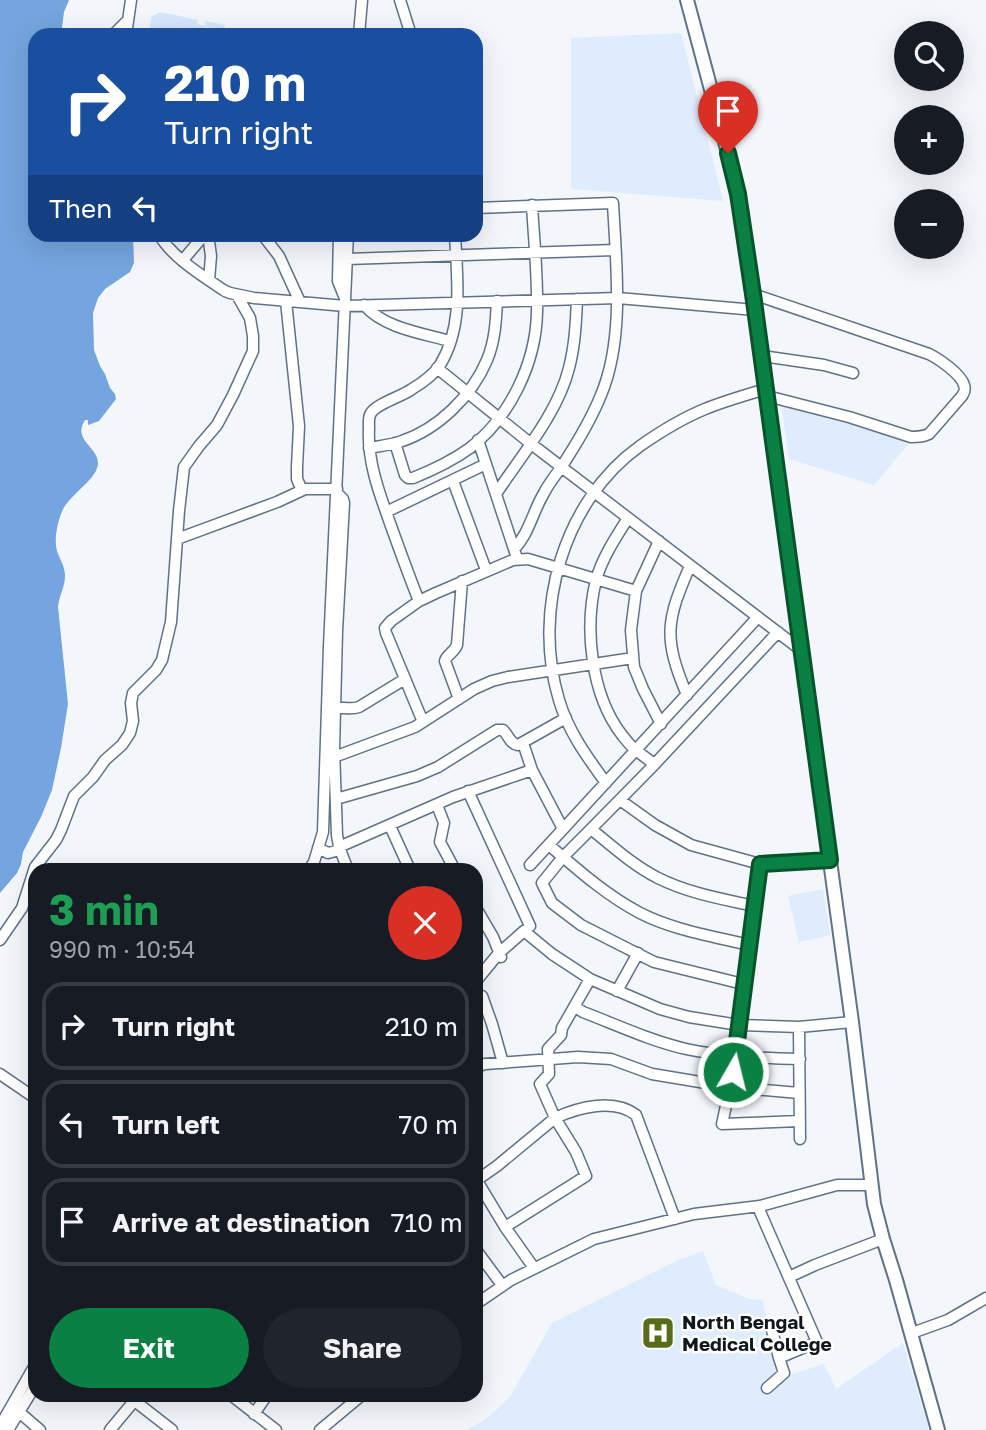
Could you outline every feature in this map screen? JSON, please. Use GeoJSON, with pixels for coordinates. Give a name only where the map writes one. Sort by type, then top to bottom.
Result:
{"type":"FeatureCollection","features":[{"type":"Feature","properties":{"kind":"main road"},"geometry":{"type":"LineString","coordinates":[[687,0],[738,194],[802,650],[872,1185],[883,1240],[938,1430]]}},
{"type":"Feature","properties":{"kind":"street"},"geometry":{"type":"LineString","coordinates":[[126,28],[131,0]]}},
{"type":"Feature","properties":{"kind":"street"},"geometry":{"type":"LineString","coordinates":[[360,28],[362,0]]}},
{"type":"Feature","properties":{"kind":"street"},"geometry":{"type":"LineString","coordinates":[[400,0],[409,28]]}},
{"type":"Feature","properties":{"kind":"street"},"geometry":{"type":"LineString","coordinates":[[120,28],[127,21]]}},
{"type":"Feature","properties":{"kind":"street"},"geometry":{"type":"LineString","coordinates":[[423,722],[385,628],[419,601],[515,554],[542,496],[584,432],[602,393],[612,352],[618,298],[613,203],[483,208]]}},
{"type":"Feature","properties":{"kind":"street"},"geometry":{"type":"LineString","coordinates":[[395,443],[403,471],[408,478],[413,478],[463,453],[500,419],[528,362],[536,323],[532,205]]}},
{"type":"Feature","properties":{"kind":"street"},"geometry":{"type":"LineString","coordinates":[[169,242],[183,260],[225,290],[237,295],[286,301],[364,305],[618,298],[755,310]]}},
{"type":"Feature","properties":{"kind":"street"},"geometry":{"type":"LineString","coordinates":[[183,260],[199,242]]}},
{"type":"Feature","properties":{"kind":"street"},"geometry":{"type":"LineString","coordinates":[[208,242],[211,256],[209,280]]}},
{"type":"Feature","properties":{"kind":"street"},"geometry":{"type":"LineString","coordinates":[[268,242],[279,256],[300,302]]}},
{"type":"Feature","properties":{"kind":"street"},"geometry":{"type":"LineString","coordinates":[[339,242],[338,281],[345,303]]}},
{"type":"Feature","properties":{"kind":"street"},"geometry":{"type":"LineString","coordinates":[[312,863],[323,832],[348,242]]}},
{"type":"Feature","properties":{"kind":"street"},"geometry":{"type":"LineString","coordinates":[[419,601],[386,512],[372,465],[369,416],[373,409],[407,393],[437,368],[450,341],[458,302],[456,242]]}},
{"type":"Feature","properties":{"kind":"street"},"geometry":{"type":"LineString","coordinates":[[347,259],[615,250]]}},
{"type":"Feature","properties":{"kind":"street"},"geometry":{"type":"LineString","coordinates":[[606,783],[578,742],[566,718],[558,697],[550,654],[551,600],[559,568],[579,515],[593,491],[638,447],[703,410],[767,393],[911,437],[923,437],[929,434],[965,391],[962,381],[945,364],[929,354],[753,294]]}},
{"type":"Feature","properties":{"kind":"street"},"geometry":{"type":"LineString","coordinates":[[38,863],[56,840],[74,796],[122,745],[132,729],[133,694],[158,667],[167,642],[174,600],[178,511],[184,467],[217,425],[253,351],[250,318],[237,295]]}},
{"type":"Feature","properties":{"kind":"street"},"geometry":{"type":"LineString","coordinates":[[496,494],[554,405],[566,377],[574,343],[577,299]]}},
{"type":"Feature","properties":{"kind":"street"},"geometry":{"type":"LineString","coordinates":[[286,301],[299,426],[297,479],[299,485],[305,489]]}},
{"type":"Feature","properties":{"kind":"street"},"geometry":{"type":"LineString","coordinates":[[369,447],[395,443],[428,429],[468,393],[489,353],[496,323],[496,301]]}},
{"type":"Feature","properties":{"kind":"street"},"geometry":{"type":"LineString","coordinates":[[364,305],[383,320],[450,341]]}},
{"type":"Feature","properties":{"kind":"street"},"geometry":{"type":"LineString","coordinates":[[762,356],[824,365],[853,373]]}},
{"type":"Feature","properties":{"kind":"street"},"geometry":{"type":"LineString","coordinates":[[437,368],[530,443],[802,650]]}},
{"type":"Feature","properties":{"kind":"street"},"geometry":{"type":"LineString","coordinates":[[478,440],[515,554]]}},
{"type":"Feature","properties":{"kind":"street"},"geometry":{"type":"LineString","coordinates":[[386,512],[486,464]]}},
{"type":"Feature","properties":{"kind":"street"},"geometry":{"type":"LineString","coordinates":[[453,481],[486,570]]}},
{"type":"Feature","properties":{"kind":"street"},"geometry":{"type":"LineString","coordinates":[[177,539],[305,489],[337,491],[343,499],[334,757],[340,848],[345,863]]}},
{"type":"Feature","properties":{"kind":"street"},"geometry":{"type":"LineString","coordinates":[[628,518],[597,579],[591,625],[593,665],[612,719],[636,751],[654,764]]}},
{"type":"Feature","properties":{"kind":"street"},"geometry":{"type":"LineString","coordinates":[[659,541],[636,591],[631,631],[634,667],[661,724]]}},
{"type":"Feature","properties":{"kind":"street"},"geometry":{"type":"LineString","coordinates":[[515,554],[636,591]]}},
{"type":"Feature","properties":{"kind":"street"},"geometry":{"type":"LineString","coordinates":[[687,695],[675,664],[670,641],[673,606],[690,566]]}},
{"type":"Feature","properties":{"kind":"street"},"geometry":{"type":"LineString","coordinates":[[459,699],[445,661],[457,645],[461,581]]}},
{"type":"Feature","properties":{"kind":"street"},"geometry":{"type":"LineString","coordinates":[[530,865],[758,617]]}},
{"type":"Feature","properties":{"kind":"street"},"geometry":{"type":"LineString","coordinates":[[743,984],[654,962],[581,925],[552,903],[541,883],[778,632]]}},
{"type":"Feature","properties":{"kind":"street"},"geometry":{"type":"LineString","coordinates":[[334,757],[415,727],[474,689],[492,681],[633,658]]}},
{"type":"Feature","properties":{"kind":"street"},"geometry":{"type":"LineString","coordinates":[[335,708],[352,710],[405,679]]}},
{"type":"Feature","properties":{"kind":"street"},"geometry":{"type":"LineString","coordinates":[[336,799],[417,776],[438,767],[498,730],[503,730],[514,744],[523,743],[566,718]]}},
{"type":"Feature","properties":{"kind":"street"},"geometry":{"type":"LineString","coordinates":[[523,743],[532,770],[563,829]]}},
{"type":"Feature","properties":{"kind":"street"},"geometry":{"type":"LineString","coordinates":[[318,848],[328,853],[468,792],[532,770]]}},
{"type":"Feature","properties":{"kind":"street"},"geometry":{"type":"LineString","coordinates":[[468,792],[530,926]]}},
{"type":"Feature","properties":{"kind":"street"},"geometry":{"type":"LineString","coordinates":[[620,800],[655,825],[691,845],[760,864],[830,860]]}},
{"type":"Feature","properties":{"kind":"street"},"geometry":{"type":"LineString","coordinates":[[437,805],[444,824],[440,842],[451,863]]}},
{"type":"Feature","properties":{"kind":"street"},"geometry":{"type":"LineString","coordinates":[[390,826],[405,863]]}},
{"type":"Feature","properties":{"kind":"street"},"geometry":{"type":"LineString","coordinates":[[591,829],[628,859],[659,878],[696,893],[754,906]]}},
{"type":"Feature","properties":{"kind":"street"},"geometry":{"type":"LineString","coordinates":[[549,845],[599,887],[641,914],[682,929],[749,945]]}},
{"type":"Feature","properties":{"kind":"street"},"geometry":{"type":"LineString","coordinates":[[760,864],[735,1056],[722,1124],[800,1121]]}},
{"type":"Feature","properties":{"kind":"street"},"geometry":{"type":"LineString","coordinates":[[0,940],[22,908],[28,889]]}},
{"type":"Feature","properties":{"kind":"street"},"geometry":{"type":"LineString","coordinates":[[483,920],[500,955]]}},
{"type":"Feature","properties":{"kind":"street"},"geometry":{"type":"LineString","coordinates":[[483,973],[524,931],[552,954],[590,979],[660,1009],[739,1025],[799,1027],[852,1022]]}},
{"type":"Feature","properties":{"kind":"street"},"geometry":{"type":"LineString","coordinates":[[617,991],[638,953]]}},
{"type":"Feature","properties":{"kind":"street"},"geometry":{"type":"LineString","coordinates":[[505,1227],[586,1176],[540,1084],[549,1074],[548,1049],[561,1035],[562,1028],[590,979]]}},
{"type":"Feature","properties":{"kind":"street"},"geometry":{"type":"LineString","coordinates":[[483,999],[503,1063]]}},
{"type":"Feature","properties":{"kind":"street"},"geometry":{"type":"LineString","coordinates":[[575,1007],[660,1042],[686,1049],[735,1056],[800,1059]]}},
{"type":"Feature","properties":{"kind":"street"},"geometry":{"type":"LineString","coordinates":[[799,1027],[800,1139]]}},
{"type":"Feature","properties":{"kind":"street"},"geometry":{"type":"LineString","coordinates":[[483,1065],[578,1057],[611,1059],[653,1074],[730,1087],[799,1093]]}},
{"type":"Feature","properties":{"kind":"street"},"geometry":{"type":"LineString","coordinates":[[0,1074],[28,1093]]}},
{"type":"Feature","properties":{"kind":"street"},"geometry":{"type":"LineString","coordinates":[[483,1175],[555,1118],[587,1107],[618,1106],[636,1115],[675,1219]]}},
{"type":"Feature","properties":{"kind":"street"},"geometry":{"type":"LineString","coordinates":[[483,1299],[502,1285],[594,1239],[694,1214],[758,1207],[828,1186],[872,1185]]}},
{"type":"Feature","properties":{"kind":"street"},"geometry":{"type":"LineString","coordinates":[[483,1191],[534,1268]]}},
{"type":"Feature","properties":{"kind":"street"},"geometry":{"type":"LineString","coordinates":[[758,1207],[817,1342],[779,1358]]}},
{"type":"Feature","properties":{"kind":"street"},"geometry":{"type":"LineString","coordinates":[[789,1277],[883,1240]]}},
{"type":"Feature","properties":{"kind":"street"},"geometry":{"type":"LineString","coordinates":[[483,1259],[502,1285]]}},
{"type":"Feature","properties":{"kind":"street"},"geometry":{"type":"LineString","coordinates":[[912,1334],[948,1320],[986,1298]]}},
{"type":"Feature","properties":{"kind":"street"},"geometry":{"type":"LineString","coordinates":[[767,1388],[784,1373],[771,1326]]}},
{"type":"Feature","properties":{"kind":"street"},"geometry":{"type":"LineString","coordinates":[[0,1426],[28,1377]]}},
{"type":"Feature","properties":{"kind":"street"},"geometry":{"type":"LineString","coordinates":[[8,1430],[28,1397]]}},
{"type":"Feature","properties":{"kind":"street"},"geometry":{"type":"LineString","coordinates":[[110,1430],[128,1402]]}},
{"type":"Feature","properties":{"kind":"street"},"geometry":{"type":"LineString","coordinates":[[137,1402],[172,1430]]}},
{"type":"Feature","properties":{"kind":"street"},"geometry":{"type":"LineString","coordinates":[[239,1402],[276,1430]]}},
{"type":"Feature","properties":{"kind":"street"},"geometry":{"type":"LineString","coordinates":[[254,1414],[262,1402]]}},
{"type":"Feature","properties":{"kind":"street"},"geometry":{"type":"LineString","coordinates":[[320,1430],[354,1402]]}},
{"type":"Feature","properties":{"kind":"street"},"geometry":{"type":"LineString","coordinates":[[19,1412],[40,1430]]}},
{"type":"Feature","properties":{"kind":"shaded area"},"geometry":{"type":"Polygon","coordinates":[[[161,12],[198,20],[197,24],[205,26],[206,21],[225,25],[224,28],[149,28],[152,16],[161,12]]]}},
{"type":"Feature","properties":{"kind":"shaded area"},"geometry":{"type":"Polygon","coordinates":[[[681,33],[723,201],[571,189],[571,38],[681,33]]]}},
{"type":"Feature","properties":{"kind":"shaded area"},"geometry":{"type":"Polygon","coordinates":[[[781,404],[842,419],[911,441],[874,485],[789,459],[781,404]]]}},
{"type":"Feature","properties":{"kind":"shaded area"},"geometry":{"type":"Polygon","coordinates":[[[823,889],[830,935],[799,942],[788,896],[823,889]]]}},
{"type":"Feature","properties":{"kind":"shaded area","name":"North Bengal Medical College"},"geometry":{"type":"Polygon","coordinates":[[[703,1251],[716,1285],[749,1299],[762,1300],[783,1377],[824,1364],[836,1389],[903,1343],[929,1430],[467,1430],[486,1419],[510,1397],[552,1323],[676,1261],[703,1251]]]}},
{"type":"Feature","properties":{"kind":"water"},"geometry":{"type":"Polygon","coordinates":[[[0,0],[69,0],[62,28],[28,28],[28,242],[133,242],[134,263],[130,272],[105,289],[98,298],[93,313],[94,350],[116,399],[99,421],[88,425],[88,420],[85,420],[82,427],[83,438],[97,457],[97,469],[64,507],[56,532],[57,551],[65,572],[58,607],[68,704],[61,748],[52,790],[41,817],[23,852],[17,873],[0,893],[0,0]]]}},
{"type":"Feature","properties":{"kind":"place","name":"North Bengal Medical College"},"geometry":{"type":"Point","coordinates":[658,1333]}},
{"type":"Feature","properties":{"kind":"route"},"geometry":{"type":"LineString","coordinates":[[728,153],[738,194],[753,294],[830,860],[760,864],[733,1072]]}}]}
